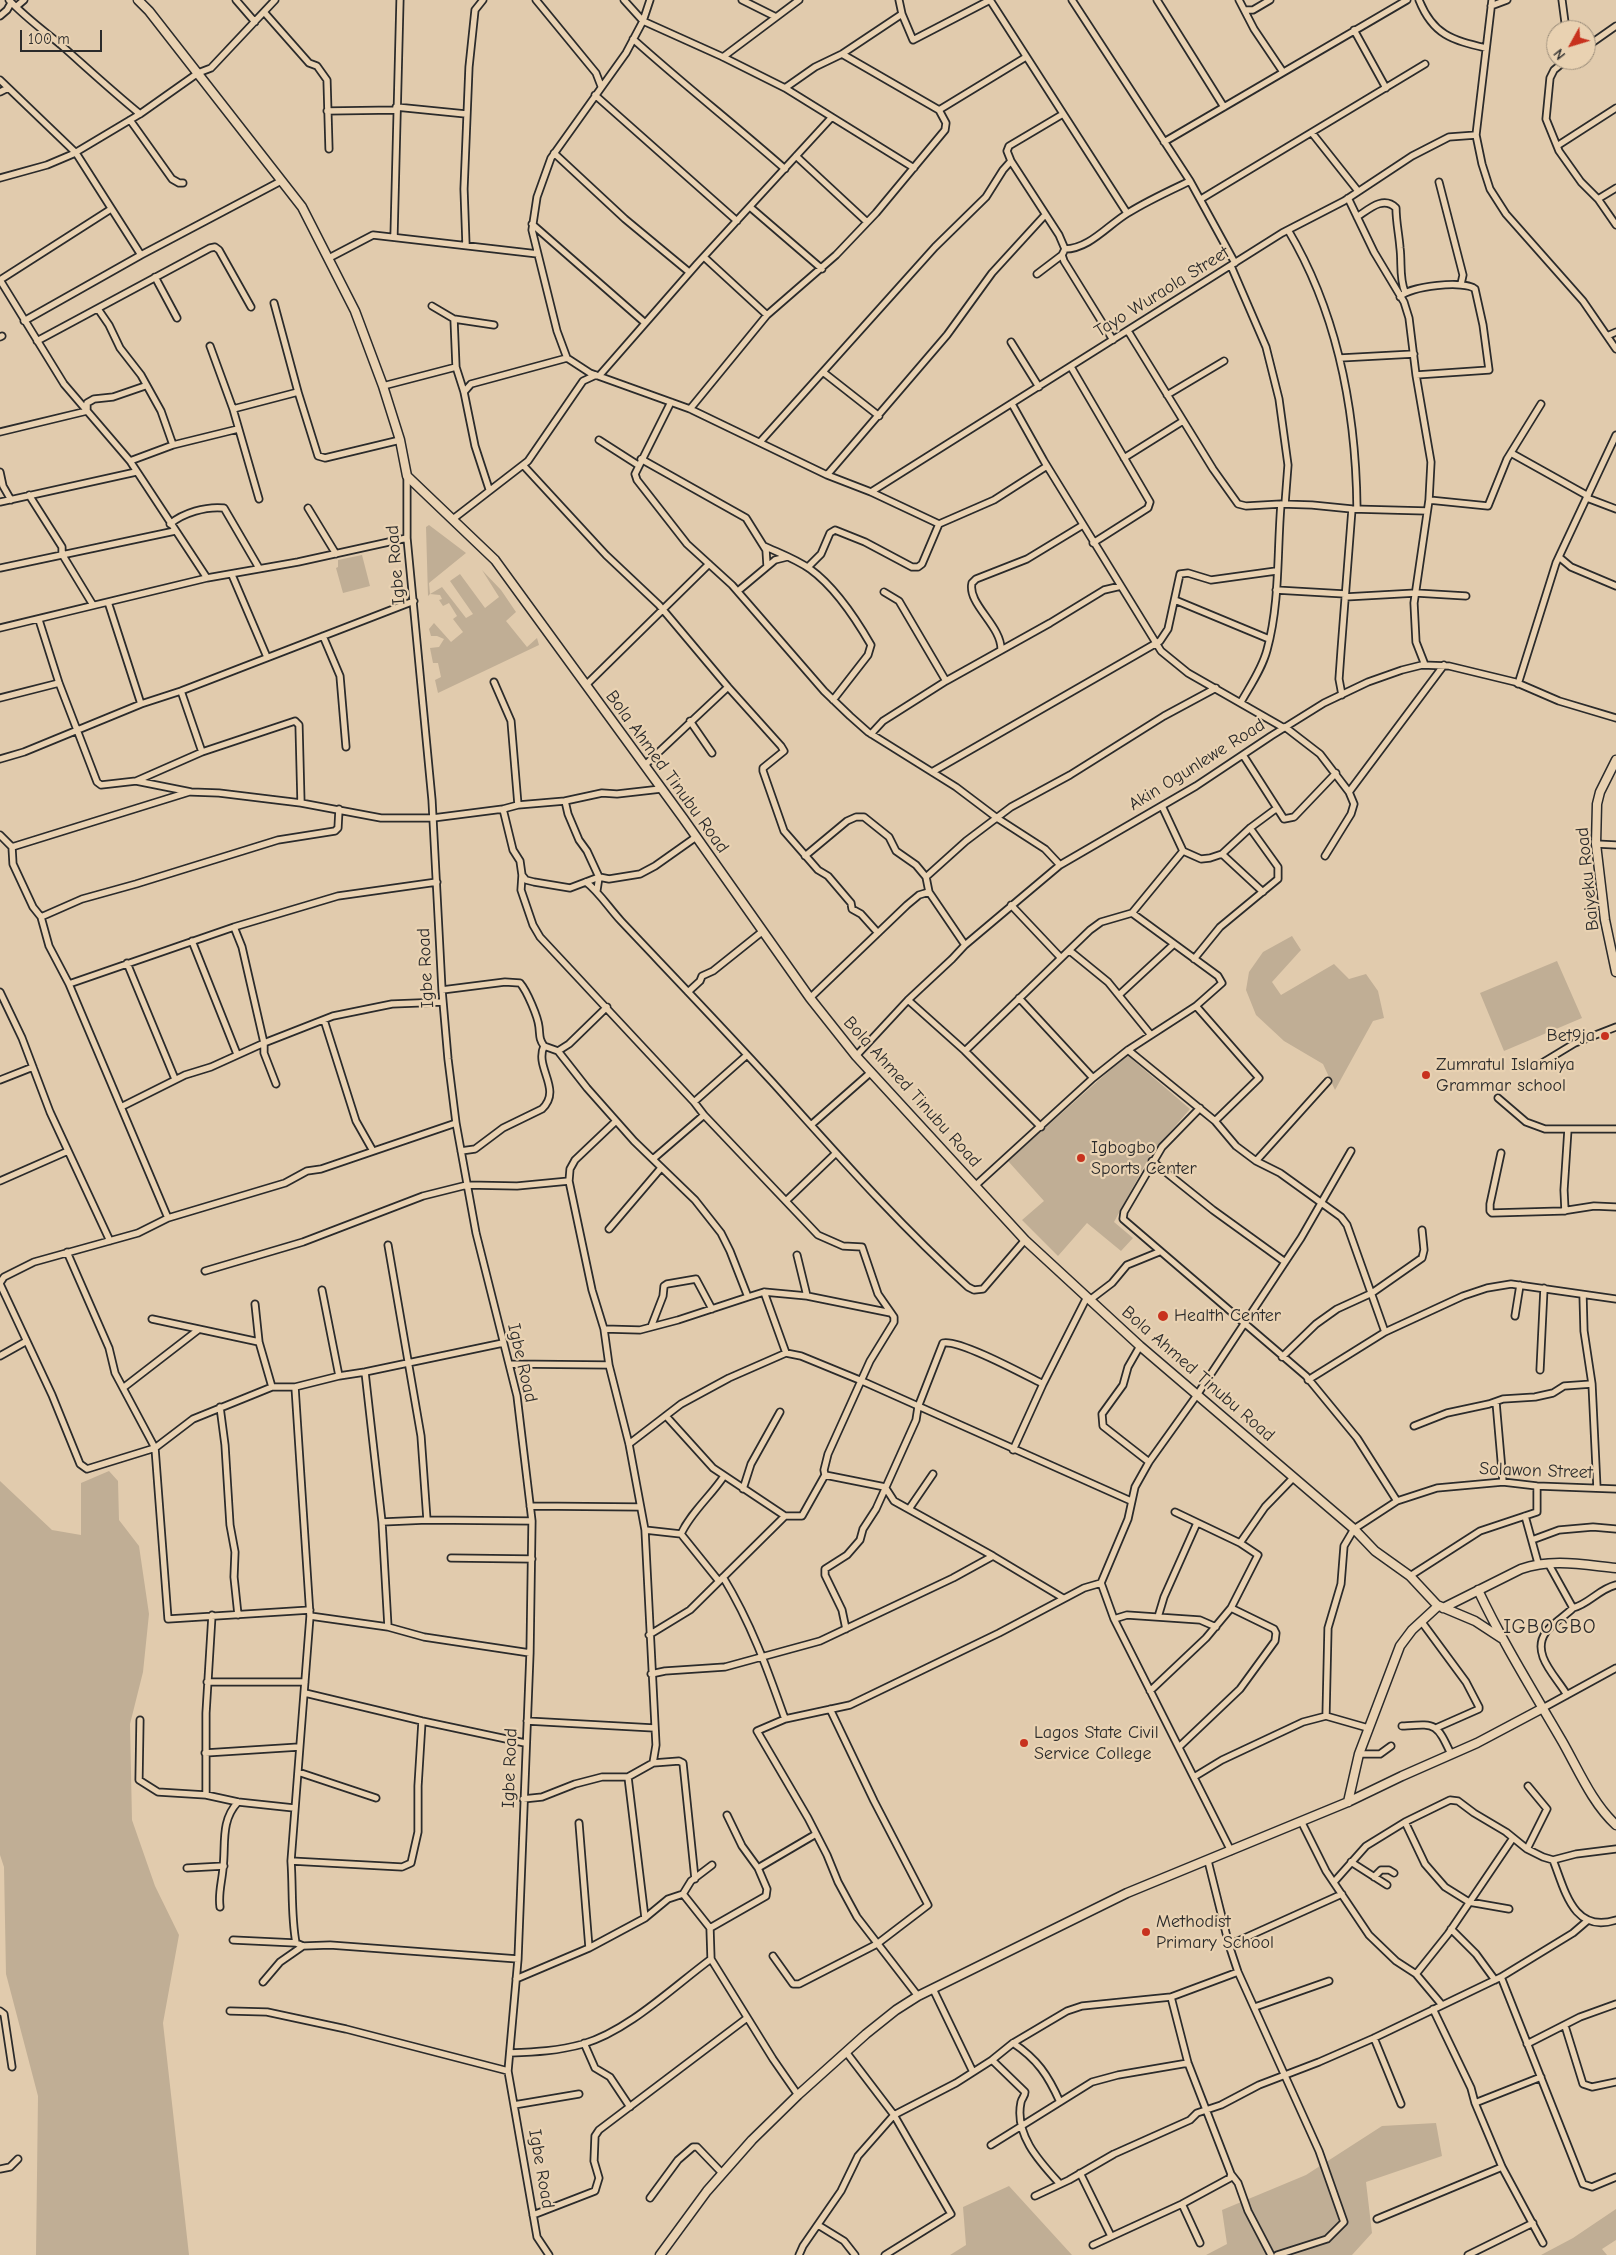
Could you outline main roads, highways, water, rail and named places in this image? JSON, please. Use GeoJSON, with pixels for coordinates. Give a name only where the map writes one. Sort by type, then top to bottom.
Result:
{"type":"FeatureCollection","features":[{"type":"Feature","properties":{"kind":"main road","name":"Bola Ahmed Tinubu Road"},"geometry":{"type":"LineString","coordinates":[[138,0],[149,11],[198,73],[302,208],[355,311],[383,386],[400,440],[407,476],[495,560],[645,765],[810,998],[856,1056],[1025,1240],[1140,1346],[1354,1529],[1376,1551],[1410,1576],[1441,1607]]}},
{"type":"Feature","properties":{"kind":"main road","name":"Baiyeku Road"},"geometry":{"type":"LineString","coordinates":[[1616,760],[1600,792],[1597,804],[1596,844],[1605,920],[1616,970]]}},
{"type":"Feature","properties":{"kind":"main road"},"geometry":{"type":"LineString","coordinates":[[1348,1802],[1359,1754],[1400,1646],[1423,1619],[1441,1607],[1521,1569],[1538,1563],[1616,1568]]}},
{"type":"Feature","properties":{"kind":"main road"},"geometry":{"type":"LineString","coordinates":[[1478,1590],[1501,1638],[1599,1805],[1615,1823]]}},
{"type":"Feature","properties":{"kind":"main road"},"geometry":{"type":"LineString","coordinates":[[1441,1607],[1474,1621],[1501,1638]]}},
{"type":"Feature","properties":{"kind":"main road"},"geometry":{"type":"LineString","coordinates":[[660,2255],[722,2173],[798,2095],[896,2010],[918,1996],[1127,1893],[1302,1823],[1500,1732],[1543,1708]]}},
{"type":"Feature","properties":{"kind":"place","name":"Bet9ja"},"geometry":{"type":"Point","coordinates":[1605,1036]}},
{"type":"Feature","properties":{"kind":"place","name":"Zumratul Islamiya Grammar school"},"geometry":{"type":"Point","coordinates":[1426,1075]}},
{"type":"Feature","properties":{"kind":"place","name":"Igbogbo Sports Center"},"geometry":{"type":"Point","coordinates":[1081,1158]}},
{"type":"Feature","properties":{"kind":"place","name":"Health Center"},"geometry":{"type":"Point","coordinates":[1163,1316]}},
{"type":"Feature","properties":{"kind":"place","name":"Lagos State Civil Service College"},"geometry":{"type":"Point","coordinates":[1024,1743]}},
{"type":"Feature","properties":{"kind":"place","name":"Methodist Primary School"},"geometry":{"type":"Point","coordinates":[1146,1932]}},
{"type":"Feature","properties":{"kind":"district","name":"IGBOGBO"},"geometry":{"type":"Point","coordinates":[1550,1627]}}]}
